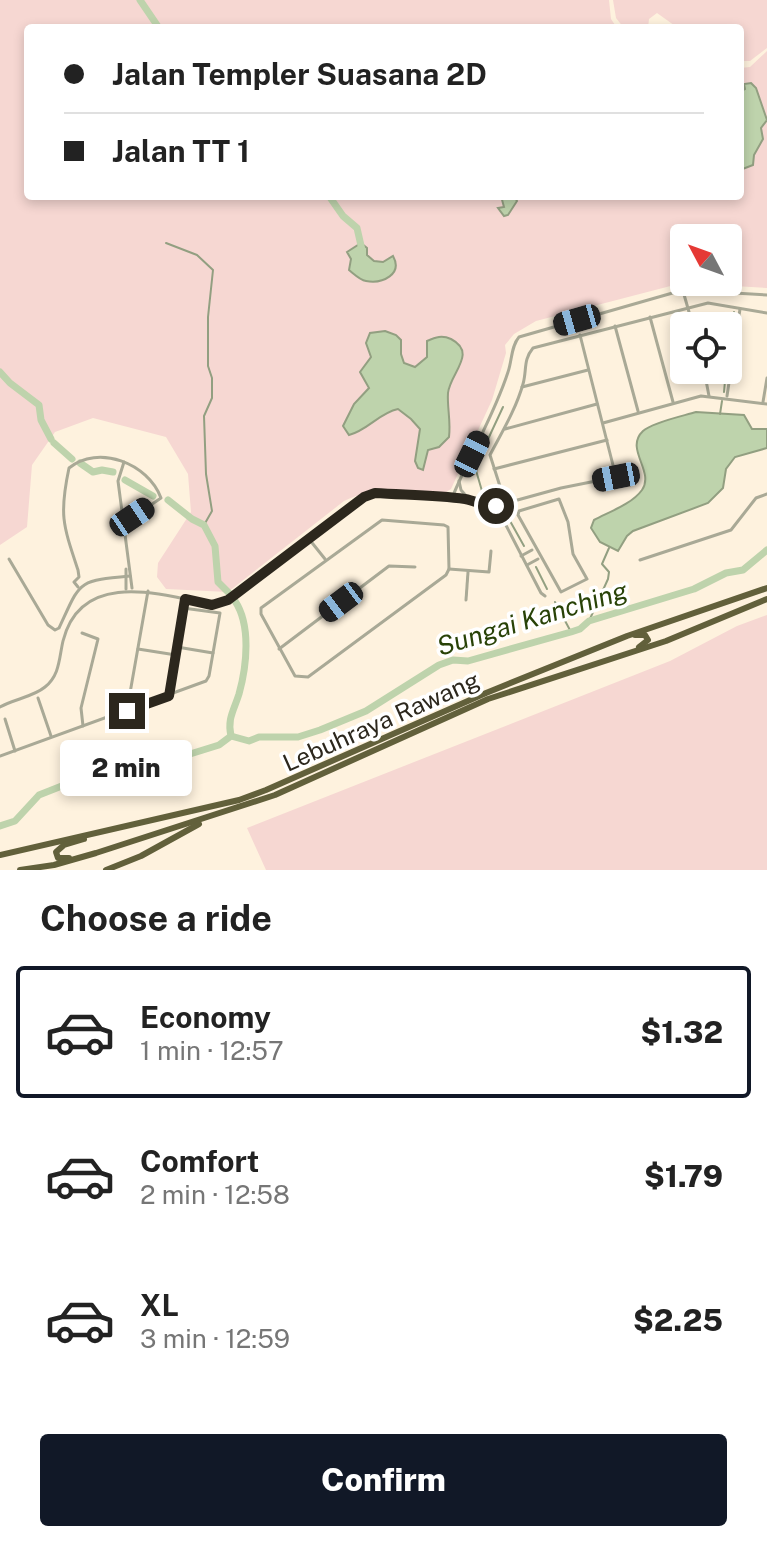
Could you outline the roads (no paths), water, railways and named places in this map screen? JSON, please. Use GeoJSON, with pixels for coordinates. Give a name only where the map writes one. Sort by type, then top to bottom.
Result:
{"type":"FeatureCollection","features":[{"type":"Feature","properties":{"kind":"highway","name":"Lebuhraya Rawang"},"geometry":{"type":"LineString","coordinates":[[0,855],[239,800],[627,636],[767,588]]}},
{"type":"Feature","properties":{"kind":"highway","name":"Lebuhraya Rawang"},"geometry":{"type":"LineString","coordinates":[[20,870],[54,865],[217,815],[303,783],[488,699],[628,654],[767,599]]}},
{"type":"Feature","properties":{"kind":"highway"},"geometry":{"type":"LineString","coordinates":[[627,636],[645,635],[648,640],[628,654]]}},
{"type":"Feature","properties":{"kind":"highway"},"geometry":{"type":"LineString","coordinates":[[106,870],[141,856],[217,815]]}},
{"type":"Feature","properties":{"kind":"highway"},"geometry":{"type":"LineString","coordinates":[[95,833],[64,845],[56,852],[62,859],[96,853]]}},
{"type":"Feature","properties":{"kind":"street"},"geometry":{"type":"LineString","coordinates":[[452,498],[497,401],[519,337],[670,294]]}},
{"type":"Feature","properties":{"kind":"street"},"geometry":{"type":"LineString","coordinates":[[742,294],[767,295]]}},
{"type":"Feature","properties":{"kind":"street"},"geometry":{"type":"LineString","coordinates":[[685,296],[690,312]]}},
{"type":"Feature","properties":{"kind":"street"},"geometry":{"type":"LineString","coordinates":[[505,502],[490,455],[505,429],[522,387],[525,357],[533,348],[708,303],[767,313]]}},
{"type":"Feature","properties":{"kind":"street"},"geometry":{"type":"LineString","coordinates":[[727,397],[740,309]]}},
{"type":"Feature","properties":{"kind":"street"},"geometry":{"type":"LineString","coordinates":[[650,317],[673,402]]}},
{"type":"Feature","properties":{"kind":"street"},"geometry":{"type":"LineString","coordinates":[[615,326],[638,412]]}},
{"type":"Feature","properties":{"kind":"street"},"geometry":{"type":"LineString","coordinates":[[0,707],[46,686],[58,669],[63,641],[74,617],[92,601],[129,590],[221,604],[364,497],[375,493],[452,498],[469,500],[486,507],[616,477],[580,335]]}},
{"type":"Feature","properties":{"kind":"street"},"geometry":{"type":"LineString","coordinates":[[522,387],[589,370]]}},
{"type":"Feature","properties":{"kind":"street"},"geometry":{"type":"LineString","coordinates":[[603,423],[673,402],[709,396],[765,404],[767,378]]}},
{"type":"Feature","properties":{"kind":"street"},"geometry":{"type":"LineString","coordinates":[[707,384],[709,396]]}},
{"type":"Feature","properties":{"kind":"street"},"geometry":{"type":"LineString","coordinates":[[505,429],[599,404]]}},
{"type":"Feature","properties":{"kind":"street"},"geometry":{"type":"LineString","coordinates":[[494,469],[608,440]]}},
{"type":"Feature","properties":{"kind":"street"},"geometry":{"type":"LineString","coordinates":[[84,583],[79,577],[63,526],[62,500],[69,468],[86,458],[113,458],[151,481],[161,498],[123,524]]}},
{"type":"Feature","properties":{"kind":"street"},"geometry":{"type":"LineString","coordinates":[[124,462],[118,481],[129,590]]}},
{"type":"Feature","properties":{"kind":"street"},"geometry":{"type":"LineString","coordinates":[[459,481],[461,490],[469,500]]}},
{"type":"Feature","properties":{"kind":"street"},"geometry":{"type":"LineString","coordinates":[[640,560],[731,530],[756,498],[767,494]]}},
{"type":"Feature","properties":{"kind":"street"},"geometry":{"type":"LineString","coordinates":[[559,499],[568,522],[573,554],[587,579],[560,592],[518,515],[519,511],[559,499]]}},
{"type":"Feature","properties":{"kind":"street"},"geometry":{"type":"LineString","coordinates":[[496,506],[545,596]]}},
{"type":"Feature","properties":{"kind":"street"},"geometry":{"type":"LineString","coordinates":[[382,520],[444,525],[450,532],[449,569],[439,582],[308,677],[295,676],[261,614],[261,608],[325,559],[382,520]]}},
{"type":"Feature","properties":{"kind":"street"},"geometry":{"type":"LineString","coordinates":[[309,539],[325,559]]}},
{"type":"Feature","properties":{"kind":"street"},"geometry":{"type":"LineString","coordinates":[[449,569],[489,572],[491,551]]}},
{"type":"Feature","properties":{"kind":"street"},"geometry":{"type":"LineString","coordinates":[[521,556],[531,551],[537,560],[526,566]]}},
{"type":"Feature","properties":{"kind":"street"},"geometry":{"type":"LineString","coordinates":[[9,559],[48,625],[55,630],[59,628],[78,587],[84,583],[127,576]]}},
{"type":"Feature","properties":{"kind":"street"},"geometry":{"type":"LineString","coordinates":[[279,649],[389,566],[415,567]]}},
{"type":"Feature","properties":{"kind":"street"},"geometry":{"type":"LineString","coordinates":[[466,600],[468,570]]}},
{"type":"Feature","properties":{"kind":"street"},"geometry":{"type":"LineString","coordinates":[[78,587],[74,582],[79,577]]}},
{"type":"Feature","properties":{"kind":"street"},"geometry":{"type":"LineString","coordinates":[[127,711],[148,591]]}},
{"type":"Feature","properties":{"kind":"street"},"geometry":{"type":"LineString","coordinates":[[169,696],[185,599]]}},
{"type":"Feature","properties":{"kind":"street"},"geometry":{"type":"LineString","coordinates":[[0,756],[206,681],[220,613],[183,608]]}},
{"type":"Feature","properties":{"kind":"street"},"geometry":{"type":"LineString","coordinates":[[82,633],[98,639],[81,708],[83,726]]}},
{"type":"Feature","properties":{"kind":"street"},"geometry":{"type":"LineString","coordinates":[[177,647],[213,653]]}},
{"type":"Feature","properties":{"kind":"street"},"geometry":{"type":"LineString","coordinates":[[138,649],[176,655]]}},
{"type":"Feature","properties":{"kind":"street"},"geometry":{"type":"LineString","coordinates":[[38,698],[51,737]]}},
{"type":"Feature","properties":{"kind":"street"},"geometry":{"type":"LineString","coordinates":[[5,719],[15,751]]}},
{"type":"Feature","properties":{"kind":"waterway"},"geometry":{"type":"LineString","coordinates":[[140,0],[156,24]]}},
{"type":"Feature","properties":{"kind":"waterway"},"geometry":{"type":"LineString","coordinates":[[332,200],[357,228],[362,250]]}},
{"type":"Feature","properties":{"kind":"waterway"},"geometry":{"type":"LineString","coordinates":[[166,243],[197,255],[213,270],[208,317],[208,366],[212,378],[212,398],[204,416],[206,474],[212,511],[204,525]]}},
{"type":"Feature","properties":{"kind":"waterway"},"geometry":{"type":"LineString","coordinates":[[0,372],[39,405],[41,420],[51,439]]}},
{"type":"Feature","properties":{"kind":"waterway"},"geometry":{"type":"LineString","coordinates":[[724,392],[725,384]]}},
{"type":"Feature","properties":{"kind":"waterway"},"geometry":{"type":"LineString","coordinates":[[720,414],[722,401]]}},
{"type":"Feature","properties":{"kind":"waterway"},"geometry":{"type":"LineString","coordinates":[[499,500],[482,491],[475,467],[503,407]]}},
{"type":"Feature","properties":{"kind":"waterway"},"geometry":{"type":"LineString","coordinates":[[54,443],[72,459]]}},
{"type":"Feature","properties":{"kind":"waterway"},"geometry":{"type":"LineString","coordinates":[[80,463],[93,472],[113,472]]}},
{"type":"Feature","properties":{"kind":"waterway"},"geometry":{"type":"LineString","coordinates":[[125,480],[153,496]]}},
{"type":"Feature","properties":{"kind":"waterway"},"geometry":{"type":"LineString","coordinates":[[168,500],[204,525],[215,546],[218,582],[230,594]]}},
{"type":"Feature","properties":{"kind":"waterway"},"geometry":{"type":"LineString","coordinates":[[505,512],[524,546]]}},
{"type":"Feature","properties":{"kind":"waterway"},"geometry":{"type":"LineString","coordinates":[[589,621],[608,579],[609,572],[602,564],[609,548]]}},
{"type":"Feature","properties":{"kind":"waterway","name":"Sungai Kanching"},"geometry":{"type":"LineString","coordinates":[[0,826],[15,821],[39,795],[135,757],[174,759],[219,745],[231,736],[249,741],[259,737],[298,737],[320,730],[366,711],[439,665],[453,660],[468,661],[580,629],[589,621],[694,589],[726,573],[743,570],[767,550]]}},
{"type":"Feature","properties":{"kind":"waterway"},"geometry":{"type":"LineString","coordinates":[[536,567],[547,589]]}},
{"type":"Feature","properties":{"kind":"waterway"},"geometry":{"type":"LineString","coordinates":[[231,736],[230,719],[242,683],[246,646],[244,622],[235,601]]}},
{"type":"Feature","properties":{"kind":"waterway"},"geometry":{"type":"LineString","coordinates":[[555,602],[571,632]]}}]}
